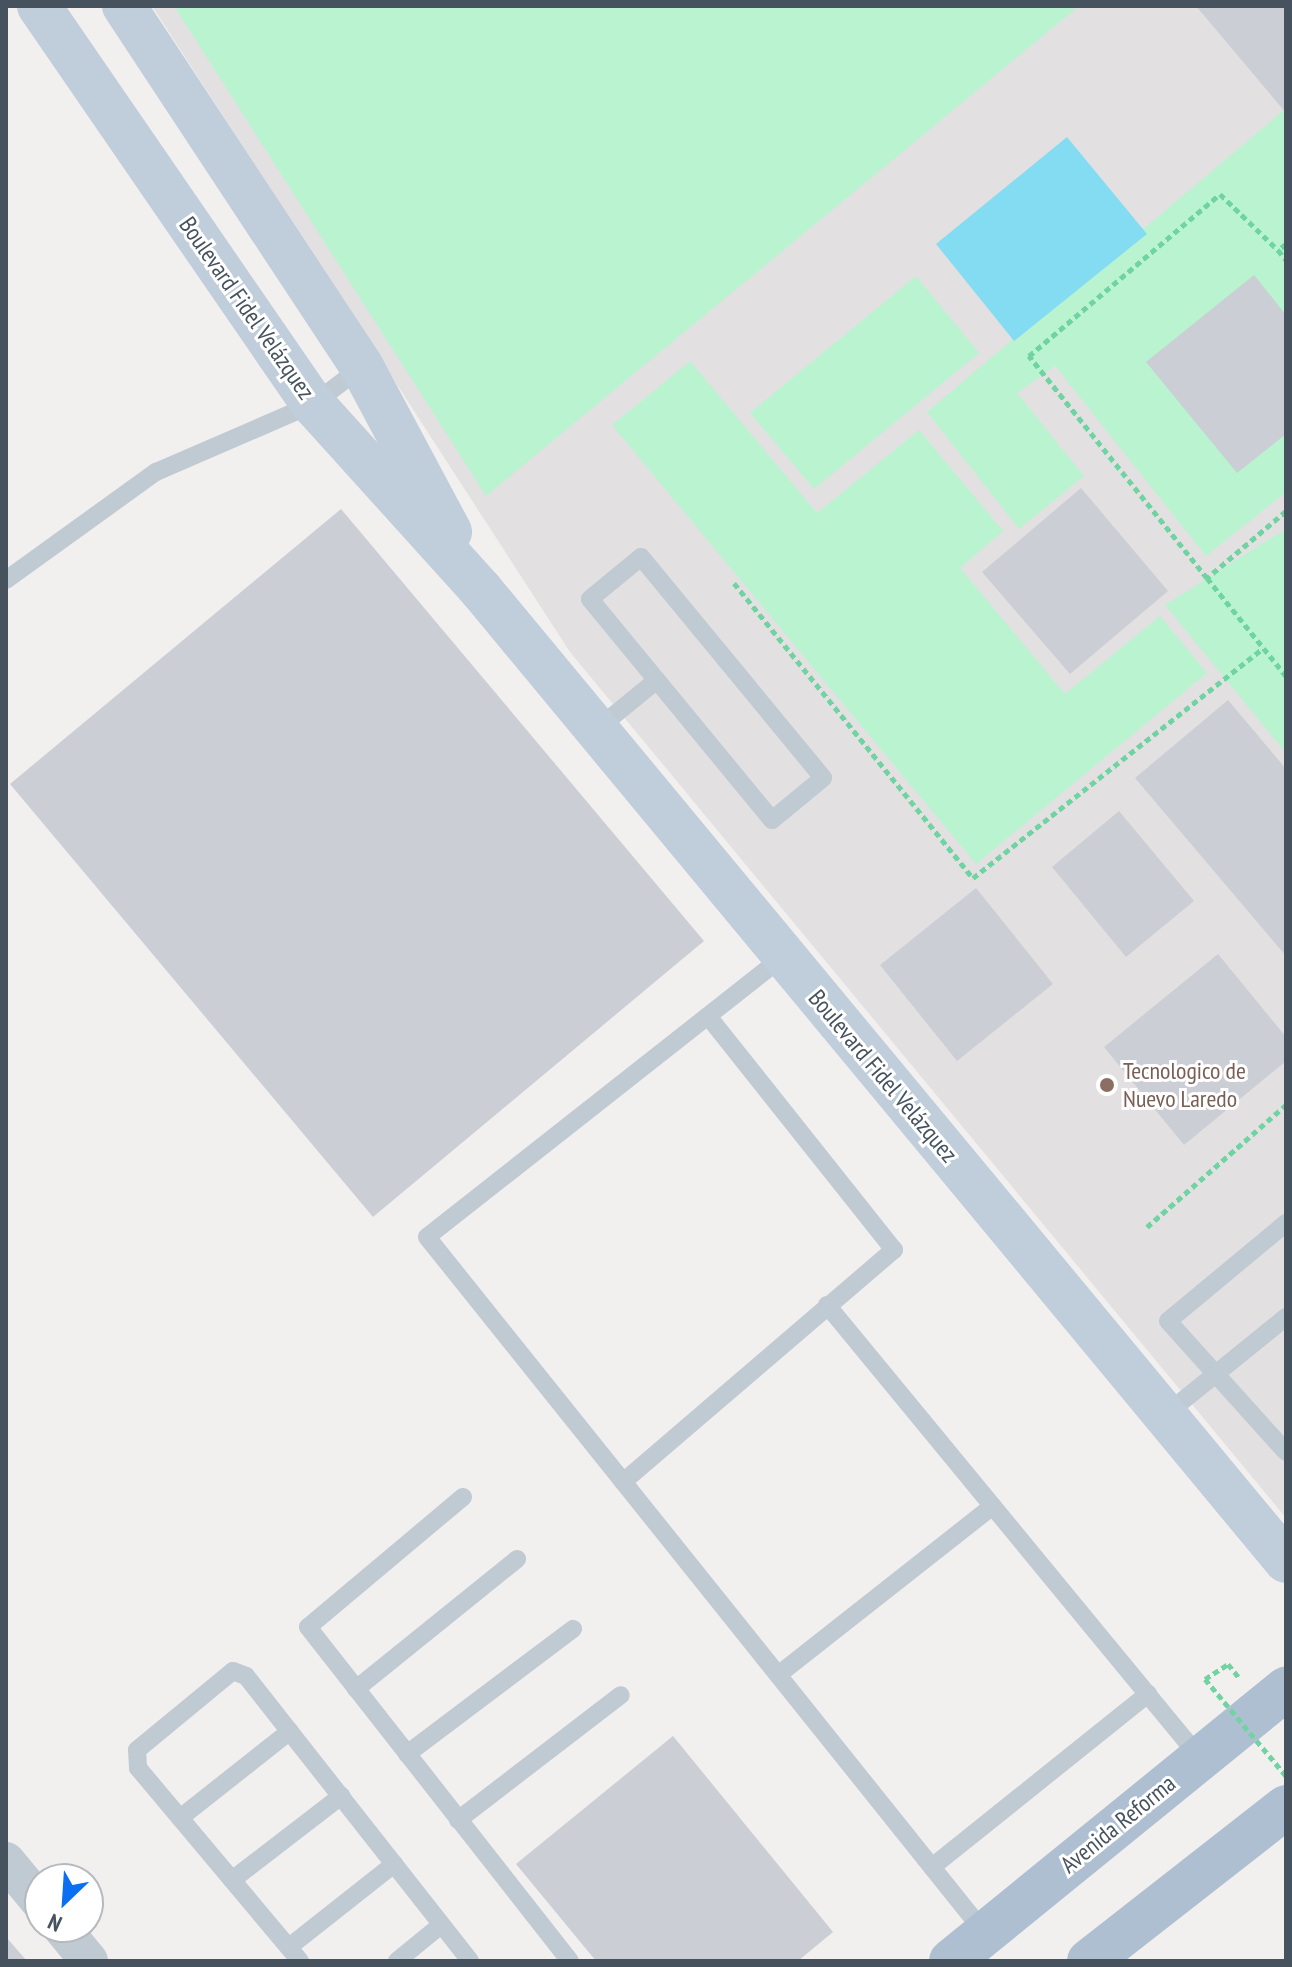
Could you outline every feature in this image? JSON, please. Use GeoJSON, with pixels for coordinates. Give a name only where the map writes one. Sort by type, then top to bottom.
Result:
{"type":"FeatureCollection","features":[{"type":"Feature","properties":{"kind":"main road","name":"Avenida Reforma"},"geometry":{"type":"LineString","coordinates":[[951,1961],[1286,1689]]}},
{"type":"Feature","properties":{"kind":"main road"},"geometry":{"type":"LineString","coordinates":[[1089,1961],[1286,1807]]}},
{"type":"Feature","properties":{"kind":"street","name":"Boulevard Fidel Velázquez"},"geometry":{"type":"LineString","coordinates":[[39,6],[313,404],[481,590],[1286,1561]]}},
{"type":"Feature","properties":{"kind":"street","name":"Boulevard Fidel Velázquez"},"geometry":{"type":"LineString","coordinates":[[124,6],[362,367],[481,590]]}},
{"type":"Feature","properties":{"kind":"street"},"geometry":{"type":"LineString","coordinates":[[6,1861],[24,1883]]}},
{"type":"Feature","properties":{"kind":"street"},"geometry":{"type":"LineString","coordinates":[[74,1943],[89,1961]]}},
{"type":"Feature","properties":{"kind":"lane"},"geometry":{"type":"LineString","coordinates":[[6,580],[156,472],[313,404],[362,367]]}},
{"type":"Feature","properties":{"kind":"lane"},"geometry":{"type":"LineString","coordinates":[[641,557],[823,778],[772,820],[657,680],[590,599],[641,557]]}},
{"type":"Feature","properties":{"kind":"lane"},"geometry":{"type":"LineString","coordinates":[[596,730],[657,680]]}},
{"type":"Feature","properties":{"kind":"lane"},"geometry":{"type":"LineString","coordinates":[[784,956],[427,1237],[984,1932]]}},
{"type":"Feature","properties":{"kind":"lane"},"geometry":{"type":"LineString","coordinates":[[623,1482],[894,1250],[708,1016]]}},
{"type":"Feature","properties":{"kind":"lane"},"geometry":{"type":"LineString","coordinates":[[1283,1442],[1214,1375],[1168,1321],[1286,1223]]}},
{"type":"Feature","properties":{"kind":"lane"},"geometry":{"type":"LineString","coordinates":[[827,1305],[1200,1758]]}},
{"type":"Feature","properties":{"kind":"lane"},"geometry":{"type":"LineString","coordinates":[[1165,1415],[1286,1317]]}},
{"type":"Feature","properties":{"kind":"lane"},"geometry":{"type":"LineString","coordinates":[[463,1497],[308,1627],[570,1961]]}},
{"type":"Feature","properties":{"kind":"lane"},"geometry":{"type":"LineString","coordinates":[[778,1675],[993,1506]]}},
{"type":"Feature","properties":{"kind":"lane"},"geometry":{"type":"LineString","coordinates":[[356,1689],[517,1559]]}},
{"type":"Feature","properties":{"kind":"lane"},"geometry":{"type":"LineString","coordinates":[[407,1754],[573,1629]]}},
{"type":"Feature","properties":{"kind":"lane"},"geometry":{"type":"LineString","coordinates":[[394,1864],[294,1954],[138,1768],[137,1750],[233,1671],[246,1676],[290,1731],[470,1961]]}},
{"type":"Feature","properties":{"kind":"lane"},"geometry":{"type":"LineString","coordinates":[[932,1867],[1148,1694]]}},
{"type":"Feature","properties":{"kind":"lane"},"geometry":{"type":"LineString","coordinates":[[458,1820],[621,1695]]}},
{"type":"Feature","properties":{"kind":"lane"},"geometry":{"type":"LineString","coordinates":[[180,1818],[290,1731]]}},
{"type":"Feature","properties":{"kind":"lane"},"geometry":{"type":"LineString","coordinates":[[232,1880],[341,1796]]}},
{"type":"Feature","properties":{"kind":"lane"},"geometry":{"type":"LineString","coordinates":[[397,1961],[441,1925]]}},
{"type":"Feature","properties":{"kind":"path"},"geometry":{"type":"LineString","coordinates":[[1286,260],[1220,194],[1029,356],[1286,676]]}},
{"type":"Feature","properties":{"kind":"path"},"geometry":{"type":"LineString","coordinates":[[1278,250],[1286,244]]}},
{"type":"Feature","properties":{"kind":"path"},"geometry":{"type":"LineString","coordinates":[[1207,578],[1286,511]]}},
{"type":"Feature","properties":{"kind":"path"},"geometry":{"type":"LineString","coordinates":[[734,583],[973,878],[1263,648]]}},
{"type":"Feature","properties":{"kind":"path"},"geometry":{"type":"LineString","coordinates":[[1147,1227],[1286,1105]]}},
{"type":"Feature","properties":{"kind":"path"},"geometry":{"type":"LineString","coordinates":[[1241,1679],[1228,1664],[1205,1679],[1286,1776]]}},
{"type":"Feature","properties":{"kind":"shaded area","name":"Tecnologico de Nuevo Laredo"},"geometry":{"type":"Polygon","coordinates":[[[152,6],[1286,6],[1286,1518],[570,652],[152,6]]]}},
{"type":"Feature","properties":{"kind":"green space"},"geometry":{"type":"Polygon","coordinates":[[[174,6],[1079,6],[486,496],[174,6]]]}},
{"type":"Feature","properties":{"kind":"green space"},"geometry":{"type":"Polygon","coordinates":[[[1284,110],[1286,492],[1206,556],[1055,366],[1017,393],[1084,476],[1019,529],[927,412],[1284,110]]]}},
{"type":"Feature","properties":{"kind":"green space"},"geometry":{"type":"Polygon","coordinates":[[[916,276],[979,353],[814,489],[750,413],[916,276]]]}},
{"type":"Feature","properties":{"kind":"green space"},"geometry":{"type":"Polygon","coordinates":[[[690,361],[817,513],[919,430],[1003,531],[960,568],[1065,694],[1160,616],[1207,673],[976,864],[612,425],[690,361]]]}},
{"type":"Feature","properties":{"kind":"green space"},"geometry":{"type":"Polygon","coordinates":[[[1284,530],[1286,532],[1286,753],[1165,605],[1284,530]]]}},
{"type":"Feature","properties":{"kind":"water"},"geometry":{"type":"Polygon","coordinates":[[[1067,137],[1147,234],[1014,341],[936,244],[1067,137]]]}},
{"type":"Feature","properties":{"kind":"building"},"geometry":{"type":"Polygon","coordinates":[[[1196,6],[1286,6],[1286,113],[1196,6]]]}},
{"type":"Feature","properties":{"kind":"building"},"geometry":{"type":"Polygon","coordinates":[[[1254,275],[1286,315],[1286,434],[1237,473],[1146,362],[1254,275]]]}},
{"type":"Feature","properties":{"kind":"building"},"geometry":{"type":"Polygon","coordinates":[[[1081,488],[1168,591],[1070,674],[982,572],[1081,488]]]}},
{"type":"Feature","properties":{"kind":"building"},"geometry":{"type":"Polygon","coordinates":[[[341,509],[704,941],[373,1217],[10,784],[341,509]]]}},
{"type":"Feature","properties":{"kind":"building"},"geometry":{"type":"Polygon","coordinates":[[[1228,700],[1286,769],[1286,956],[1135,778],[1228,700]]]}},
{"type":"Feature","properties":{"kind":"building"},"geometry":{"type":"Polygon","coordinates":[[[1119,811],[1194,901],[1126,957],[1052,867],[1119,811]]]}},
{"type":"Feature","properties":{"kind":"building"},"geometry":{"type":"Polygon","coordinates":[[[976,888],[1053,984],[957,1061],[880,965],[976,888]]]}},
{"type":"Feature","properties":{"kind":"building"},"geometry":{"type":"Polygon","coordinates":[[[1218,954],[1286,1037],[1286,1061],[1184,1145],[1104,1047],[1218,954]]]}},
{"type":"Feature","properties":{"kind":"building"},"geometry":{"type":"Polygon","coordinates":[[[673,1736],[833,1932],[798,1961],[596,1961],[516,1864],[673,1736]]]}},
{"type":"Feature","properties":{"kind":"building"},"geometry":{"type":"Polygon","coordinates":[[[6,1937],[27,1961],[6,1961],[6,1937]]]}},
{"type":"Feature","properties":{"kind":"place","name":"Tecnologico de Nuevo Laredo"},"geometry":{"type":"Point","coordinates":[1107,1085]}}]}
